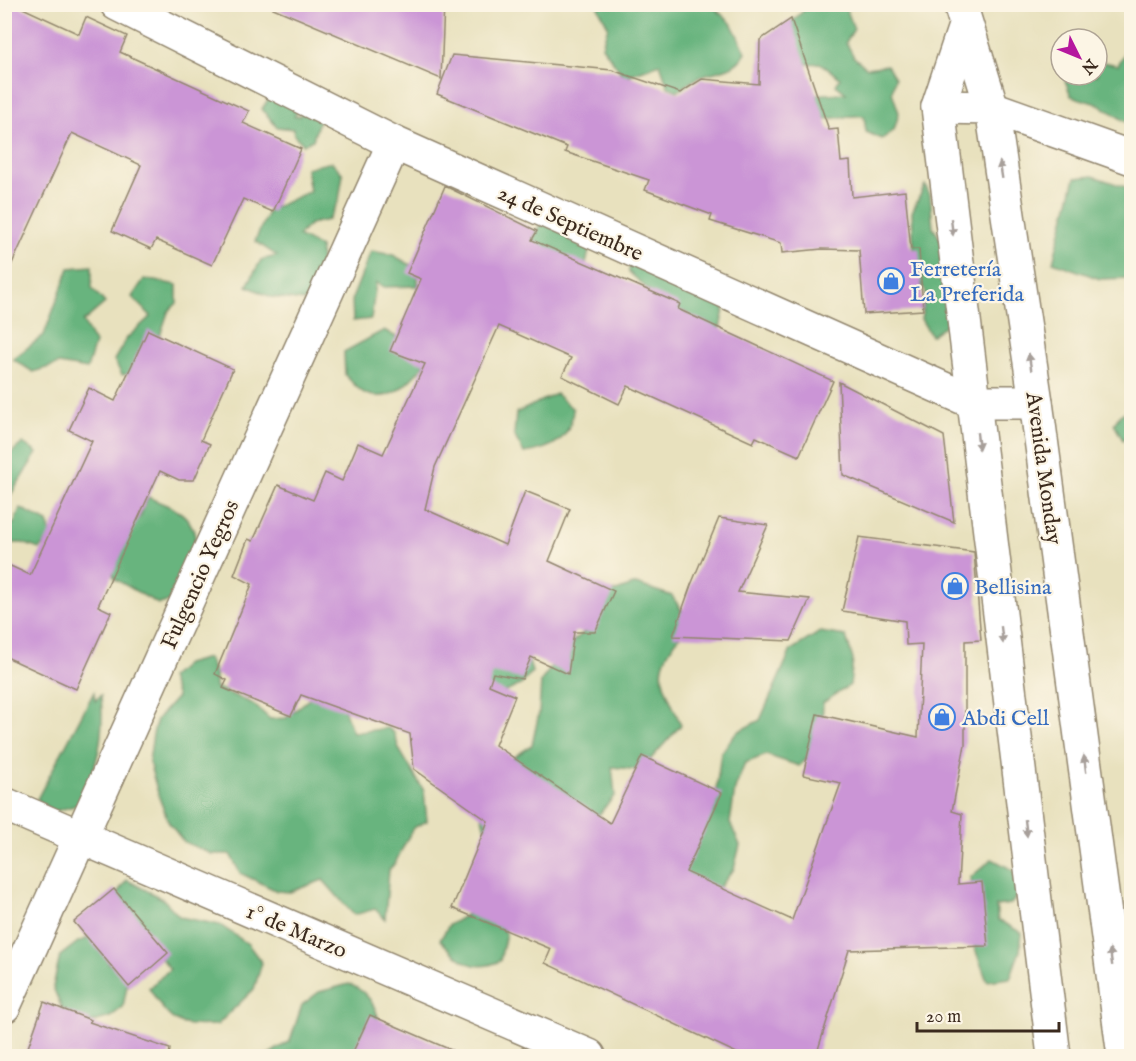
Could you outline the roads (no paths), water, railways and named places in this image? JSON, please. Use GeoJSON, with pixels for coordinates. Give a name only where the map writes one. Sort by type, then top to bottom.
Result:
{"type":"FeatureCollection","features":[{"type":"Feature","properties":{"kind":"street","name":"24 de Septiembre"},"geometry":{"type":"LineString","coordinates":[[117,4],[394,143],[973,402],[1036,402]]}},
{"type":"Feature","properties":{"kind":"street","name":"Avenida Monday"},"geometry":{"type":"LineString","coordinates":[[963,15],[938,106],[1054,1056]]}},
{"type":"Feature","properties":{"kind":"street","name":"Avenida Monday"},"geometry":{"type":"LineString","coordinates":[[963,15],[992,108],[1036,402],[1124,1056]]}},
{"type":"Feature","properties":{"kind":"street"},"geometry":{"type":"LineString","coordinates":[[938,106],[992,108],[1131,158]]}},
{"type":"Feature","properties":{"kind":"street","name":"Fulgencio Yegros"},"geometry":{"type":"LineString","coordinates":[[4,1006],[394,143]]}},
{"type":"Feature","properties":{"kind":"street","name":"1° de Marzo"},"geometry":{"type":"LineString","coordinates":[[4,804],[589,1056]]}},
{"type":"Feature","properties":{"kind":"place","name":"Ferretería La Preferida"},"geometry":{"type":"Point","coordinates":[891,281]}},
{"type":"Feature","properties":{"kind":"place","name":"Bellisina"},"geometry":{"type":"Point","coordinates":[955,586]}},
{"type":"Feature","properties":{"kind":"place","name":"Abdi Cell"},"geometry":{"type":"Point","coordinates":[942,717]}}]}
